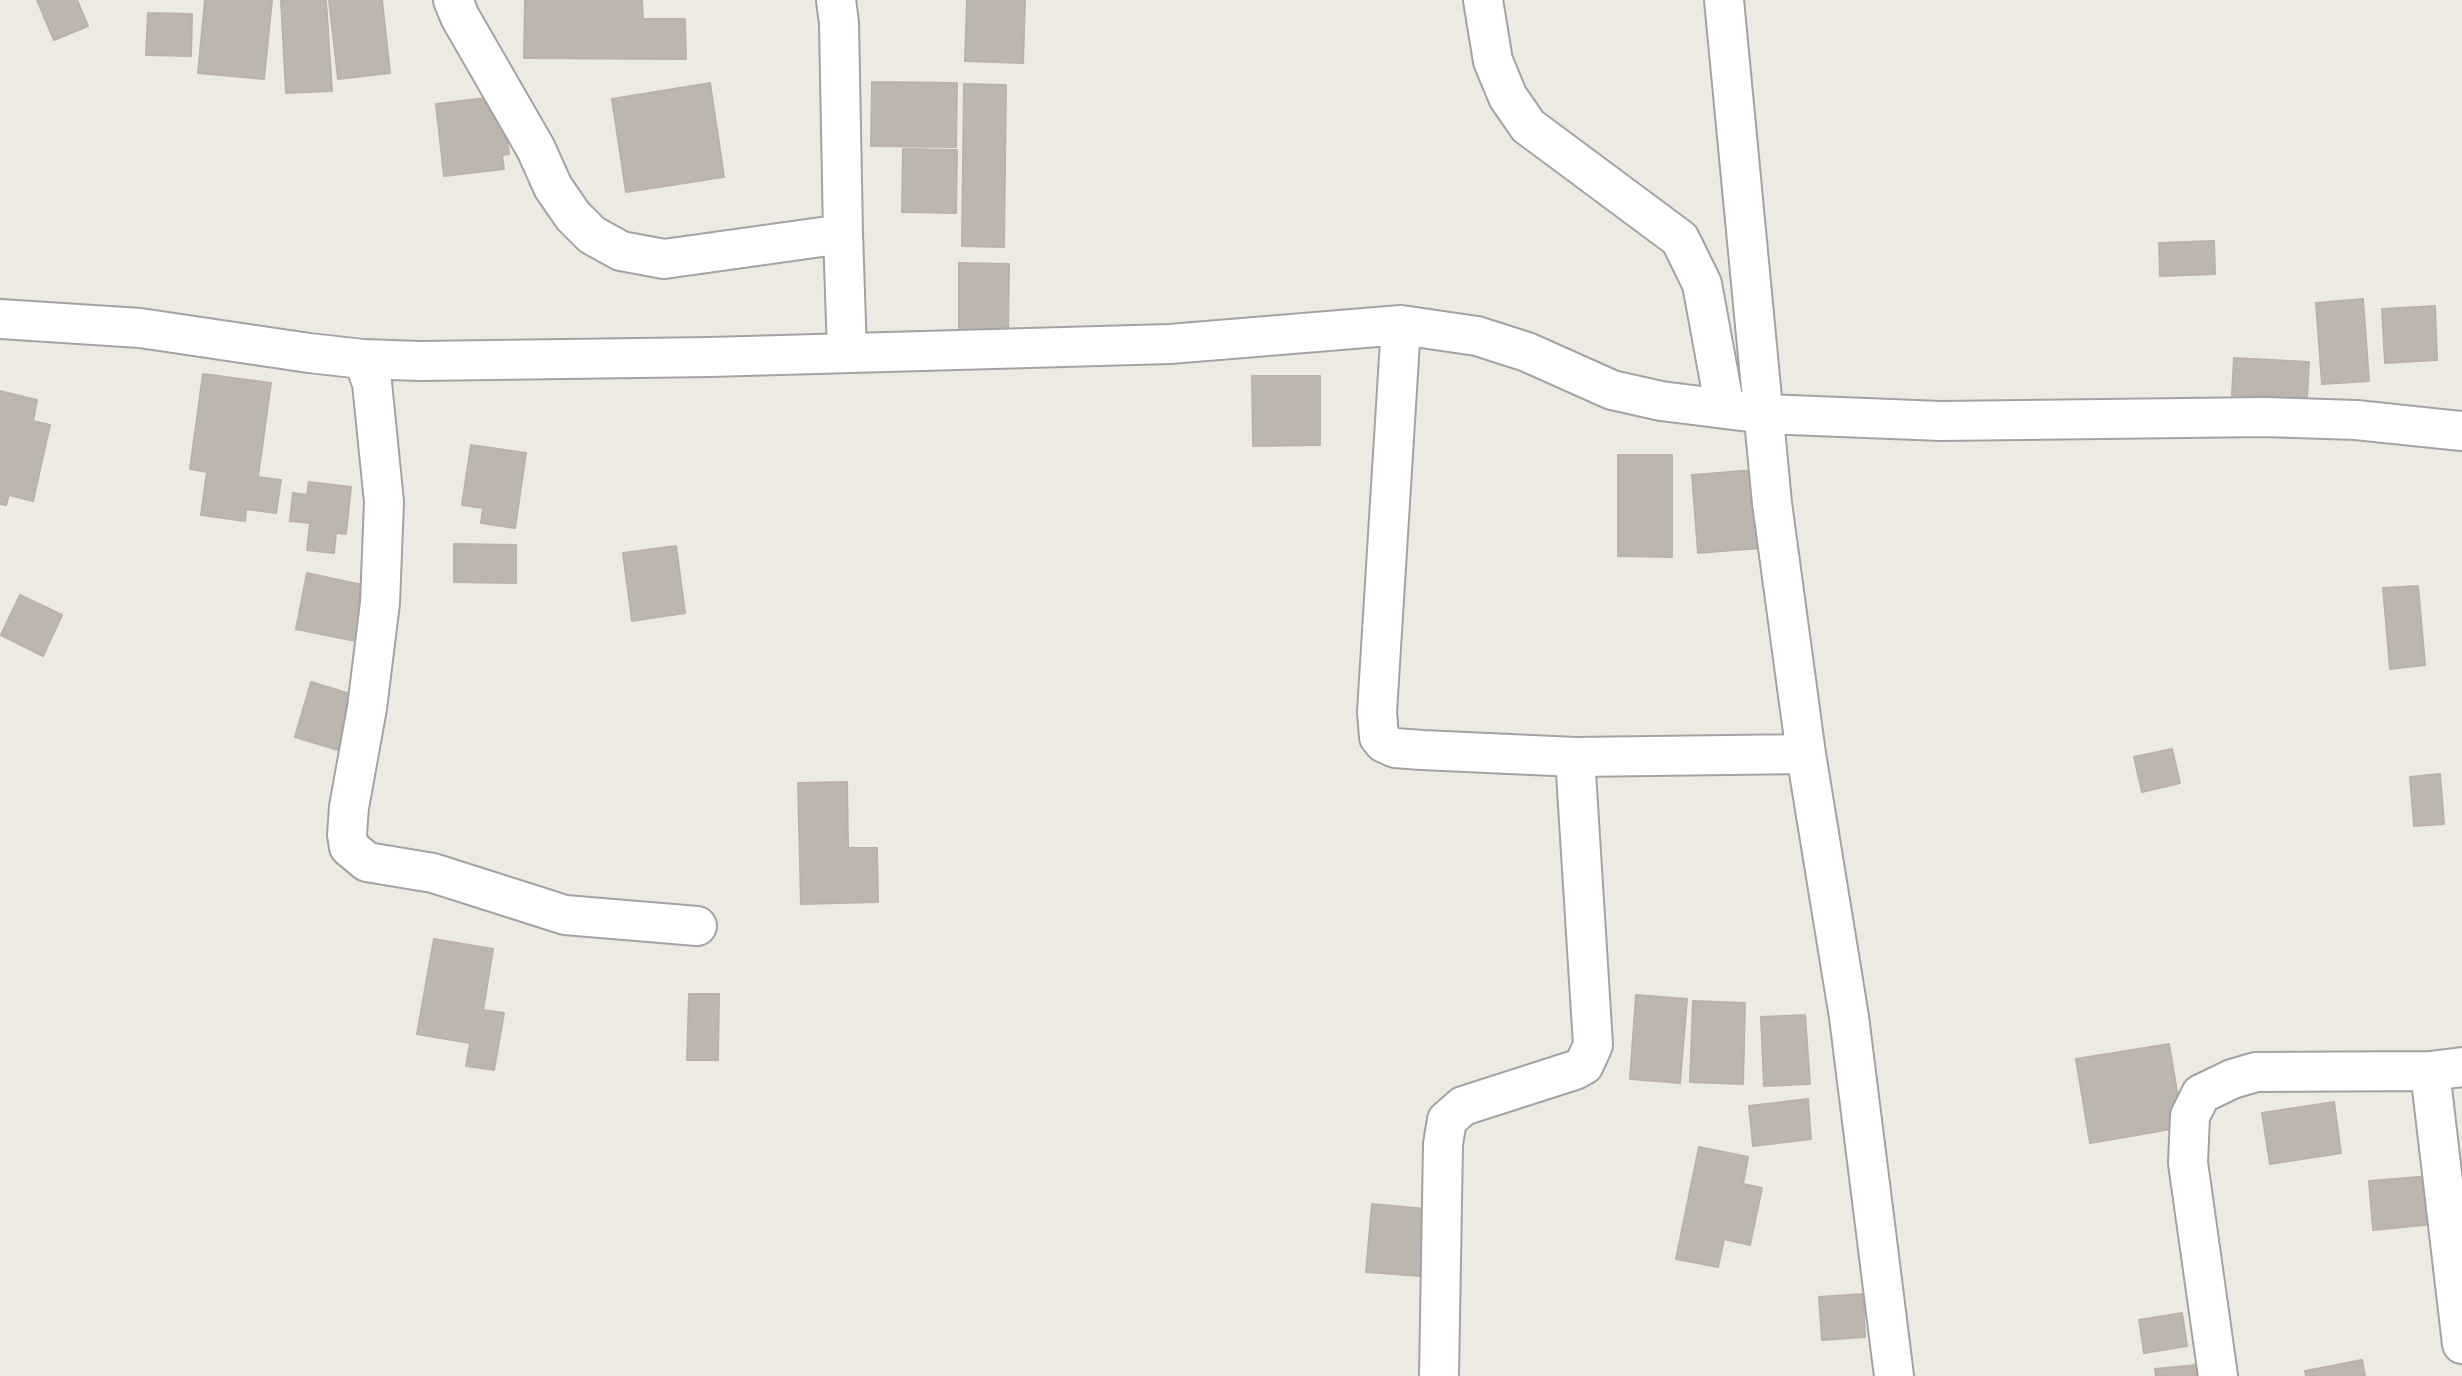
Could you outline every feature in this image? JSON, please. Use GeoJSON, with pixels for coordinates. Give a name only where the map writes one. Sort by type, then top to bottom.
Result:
{"type":"FeatureCollection","features":[{"type":"Feature","properties":{"kind":"street"},"geometry":{"type":"LineString","coordinates":[[453,0],[460,17],[536,149],[553,187],[573,216],[592,235],[621,251],[664,259],[843,234]]}},
{"type":"Feature","properties":{"kind":"street"},"geometry":{"type":"LineString","coordinates":[[836,0],[839,23],[847,352]]}},
{"type":"Feature","properties":{"kind":"street"},"geometry":{"type":"LineString","coordinates":[[1483,0],[1493,61],[1508,97],[1528,126],[1680,239],[1702,284],[1725,409]]}},
{"type":"Feature","properties":{"kind":"street"},"geometry":{"type":"LineString","coordinates":[[1724,0],[1772,503],[1806,754],[1849,1017],[1894,1376]]}},
{"type":"Feature","properties":{"kind":"street"},"geometry":{"type":"LineString","coordinates":[[0,319],[140,328],[363,359],[710,357],[1170,344],[1401,325],[1477,336],[1527,352],[1612,390],[1661,401],[1765,414],[1941,421],[2265,417],[2356,420],[2462,431]]}},
{"type":"Feature","properties":{"kind":"street"},"geometry":{"type":"LineString","coordinates":[[1401,325],[1377,712],[1379,737],[1395,748],[1575,757],[1806,754]]}},
{"type":"Feature","properties":{"kind":"street"},"geometry":{"type":"LineString","coordinates":[[363,359],[372,383],[384,502],[380,603],[367,708],[349,807],[346,835],[349,847],[367,862],[433,873],[565,915],[697,926]]}},
{"type":"Feature","properties":{"kind":"street"},"geometry":{"type":"LineString","coordinates":[[1440,1376],[1443,1144],[1447,1120],[1463,1106],[1575,1070],[1584,1065],[1593,1045],[1575,757]]}},
{"type":"Feature","properties":{"kind":"street"},"geometry":{"type":"LineString","coordinates":[[2218,1376],[2188,1163],[2190,1116],[2202,1094],[2232,1079],[2256,1072],[2446,1069],[2462,1344]]}},
{"type":"Feature","properties":{"kind":"building"},"geometry":{"type":"Polygon","coordinates":[[[37,0],[77,0],[88,26],[54,40],[37,0]]]}},
{"type":"Feature","properties":{"kind":"building"},"geometry":{"type":"Polygon","coordinates":[[[205,0],[272,0],[264,79],[198,73],[205,0]]]}},
{"type":"Feature","properties":{"kind":"building"},"geometry":{"type":"Polygon","coordinates":[[[281,0],[326,0],[332,91],[286,93],[281,0]]]}},
{"type":"Feature","properties":{"kind":"building"},"geometry":{"type":"Polygon","coordinates":[[[329,0],[382,0],[390,73],[338,79],[329,0]]]}},
{"type":"Feature","properties":{"kind":"building"},"geometry":{"type":"Polygon","coordinates":[[[525,0],[642,0],[643,19],[685,19],[686,59],[524,58],[525,0]]]}},
{"type":"Feature","properties":{"kind":"building"},"geometry":{"type":"Polygon","coordinates":[[[967,0],[1025,0],[1023,63],[965,61],[967,0]]]}},
{"type":"Feature","properties":{"kind":"building"},"geometry":{"type":"Polygon","coordinates":[[[148,13],[192,14],[191,56],[146,55],[148,13]]]}},
{"type":"Feature","properties":{"kind":"building"},"geometry":{"type":"Polygon","coordinates":[[[872,82],[957,83],[956,147],[871,146],[872,82]]]}},
{"type":"Feature","properties":{"kind":"building"},"geometry":{"type":"Polygon","coordinates":[[[710,83],[724,177],[626,192],[612,99],[710,83]]]}},
{"type":"Feature","properties":{"kind":"building"},"geometry":{"type":"Polygon","coordinates":[[[964,84],[1006,85],[1004,247],[962,246],[964,84]]]}},
{"type":"Feature","properties":{"kind":"building"},"geometry":{"type":"Polygon","coordinates":[[[502,96],[509,154],[502,155],[504,169],[444,176],[436,104],[502,96]]]}},
{"type":"Feature","properties":{"kind":"building"},"geometry":{"type":"Polygon","coordinates":[[[903,149],[957,150],[956,213],[902,212],[903,149]]]}},
{"type":"Feature","properties":{"kind":"building"},"geometry":{"type":"Polygon","coordinates":[[[2214,241],[2215,274],[2160,276],[2159,243],[2214,241]]]}},
{"type":"Feature","properties":{"kind":"building"},"geometry":{"type":"Polygon","coordinates":[[[959,263],[1009,264],[1008,338],[959,338],[959,263]]]}},
{"type":"Feature","properties":{"kind":"building"},"geometry":{"type":"Polygon","coordinates":[[[2363,299],[2369,381],[2322,384],[2316,303],[2363,299]]]}},
{"type":"Feature","properties":{"kind":"building"},"geometry":{"type":"Polygon","coordinates":[[[2435,306],[2437,360],[2385,363],[2382,309],[2435,306]]]}},
{"type":"Feature","properties":{"kind":"building"},"geometry":{"type":"Polygon","coordinates":[[[2234,358],[2309,362],[2307,398],[2232,395],[2234,358]]]}},
{"type":"Feature","properties":{"kind":"building"},"geometry":{"type":"Polygon","coordinates":[[[203,374],[271,383],[258,477],[281,480],[276,513],[246,509],[245,521],[201,515],[207,472],[190,469],[203,374]]]}},
{"type":"Feature","properties":{"kind":"building"},"geometry":{"type":"Polygon","coordinates":[[[1252,376],[1320,376],[1320,445],[1253,446],[1252,376]]]}},
{"type":"Feature","properties":{"kind":"building"},"geometry":{"type":"Polygon","coordinates":[[[0,391],[37,400],[33,421],[50,425],[33,501],[9,495],[6,505],[0,504],[0,391]]]}},
{"type":"Feature","properties":{"kind":"building"},"geometry":{"type":"Polygon","coordinates":[[[471,445],[526,453],[515,528],[481,523],[483,508],[462,505],[471,445]]]}},
{"type":"Feature","properties":{"kind":"building"},"geometry":{"type":"Polygon","coordinates":[[[1618,455],[1672,455],[1672,557],[1618,556],[1618,455]]]}},
{"type":"Feature","properties":{"kind":"building"},"geometry":{"type":"Polygon","coordinates":[[[1755,470],[1761,548],[1698,553],[1692,475],[1755,470]]]}},
{"type":"Feature","properties":{"kind":"building"},"geometry":{"type":"Polygon","coordinates":[[[309,482],[351,487],[346,534],[336,533],[334,553],[307,550],[310,523],[290,521],[293,493],[307,495],[309,482]]]}},
{"type":"Feature","properties":{"kind":"building"},"geometry":{"type":"Polygon","coordinates":[[[454,544],[516,545],[516,583],[454,582],[454,544]]]}},
{"type":"Feature","properties":{"kind":"building"},"geometry":{"type":"Polygon","coordinates":[[[676,546],[685,613],[632,621],[623,553],[676,546]]]}},
{"type":"Feature","properties":{"kind":"building"},"geometry":{"type":"Polygon","coordinates":[[[307,573],[385,590],[375,645],[296,629],[307,573]]]}},
{"type":"Feature","properties":{"kind":"building"},"geometry":{"type":"Polygon","coordinates":[[[2418,586],[2425,665],[2390,669],[2383,588],[2418,586]]]}},
{"type":"Feature","properties":{"kind":"building"},"geometry":{"type":"Polygon","coordinates":[[[20,595],[62,615],[43,656],[1,635],[20,595]]]}},
{"type":"Feature","properties":{"kind":"building"},"geometry":{"type":"Polygon","coordinates":[[[311,682],[373,701],[358,756],[295,737],[311,682]]]}},
{"type":"Feature","properties":{"kind":"building"},"geometry":{"type":"Polygon","coordinates":[[[2172,749],[2180,783],[2142,792],[2134,757],[2172,749]]]}},
{"type":"Feature","properties":{"kind":"building"},"geometry":{"type":"Polygon","coordinates":[[[2440,774],[2444,824],[2414,826],[2410,777],[2440,774]]]}},
{"type":"Feature","properties":{"kind":"building"},"geometry":{"type":"Polygon","coordinates":[[[847,782],[848,848],[877,848],[878,902],[801,904],[798,783],[847,782]]]}},
{"type":"Feature","properties":{"kind":"building"},"geometry":{"type":"Polygon","coordinates":[[[434,939],[493,949],[483,1010],[504,1013],[494,1070],[466,1066],[470,1043],[417,1034],[434,939]]]}},
{"type":"Feature","properties":{"kind":"building"},"geometry":{"type":"Polygon","coordinates":[[[689,994],[719,994],[718,1060],[687,1060],[689,994]]]}},
{"type":"Feature","properties":{"kind":"building"},"geometry":{"type":"Polygon","coordinates":[[[1636,995],[1687,999],[1680,1083],[1630,1079],[1636,995]]]}},
{"type":"Feature","properties":{"kind":"building"},"geometry":{"type":"Polygon","coordinates":[[[1693,1001],[1745,1003],[1743,1084],[1690,1082],[1693,1001]]]}},
{"type":"Feature","properties":{"kind":"building"},"geometry":{"type":"Polygon","coordinates":[[[1805,1015],[1810,1084],[1764,1086],[1761,1017],[1805,1015]]]}},
{"type":"Feature","properties":{"kind":"building"},"geometry":{"type":"Polygon","coordinates":[[[2169,1044],[2183,1127],[2090,1143],[2076,1059],[2169,1044]]]}},
{"type":"Feature","properties":{"kind":"building"},"geometry":{"type":"Polygon","coordinates":[[[1808,1099],[1811,1139],[1753,1146],[1749,1106],[1808,1099]]]}},
{"type":"Feature","properties":{"kind":"building"},"geometry":{"type":"Polygon","coordinates":[[[2334,1102],[2341,1153],[2270,1164],[2262,1113],[2334,1102]]]}},
{"type":"Feature","properties":{"kind":"building"},"geometry":{"type":"Polygon","coordinates":[[[1699,1147],[1748,1157],[1743,1184],[1762,1188],[1750,1245],[1724,1239],[1718,1267],[1676,1259],[1699,1147]]]}},
{"type":"Feature","properties":{"kind":"building"},"geometry":{"type":"Polygon","coordinates":[[[2432,1176],[2435,1224],[2373,1230],[2369,1181],[2432,1176]]]}},
{"type":"Feature","properties":{"kind":"building"},"geometry":{"type":"Polygon","coordinates":[[[1372,1204],[1426,1209],[1420,1276],[1366,1272],[1372,1204]]]}},
{"type":"Feature","properties":{"kind":"building"},"geometry":{"type":"Polygon","coordinates":[[[1863,1294],[1865,1337],[1822,1340],[1819,1297],[1863,1294]]]}},
{"type":"Feature","properties":{"kind":"building"},"geometry":{"type":"Polygon","coordinates":[[[2182,1313],[2187,1346],[2144,1353],[2139,1320],[2182,1313]]]}},
{"type":"Feature","properties":{"kind":"building"},"geometry":{"type":"Polygon","coordinates":[[[2362,1360],[2365,1376],[2306,1376],[2305,1371],[2362,1360]]]}},
{"type":"Feature","properties":{"kind":"building"},"geometry":{"type":"Polygon","coordinates":[[[2196,1365],[2197,1376],[2156,1376],[2155,1369],[2196,1365]]]}}]}
